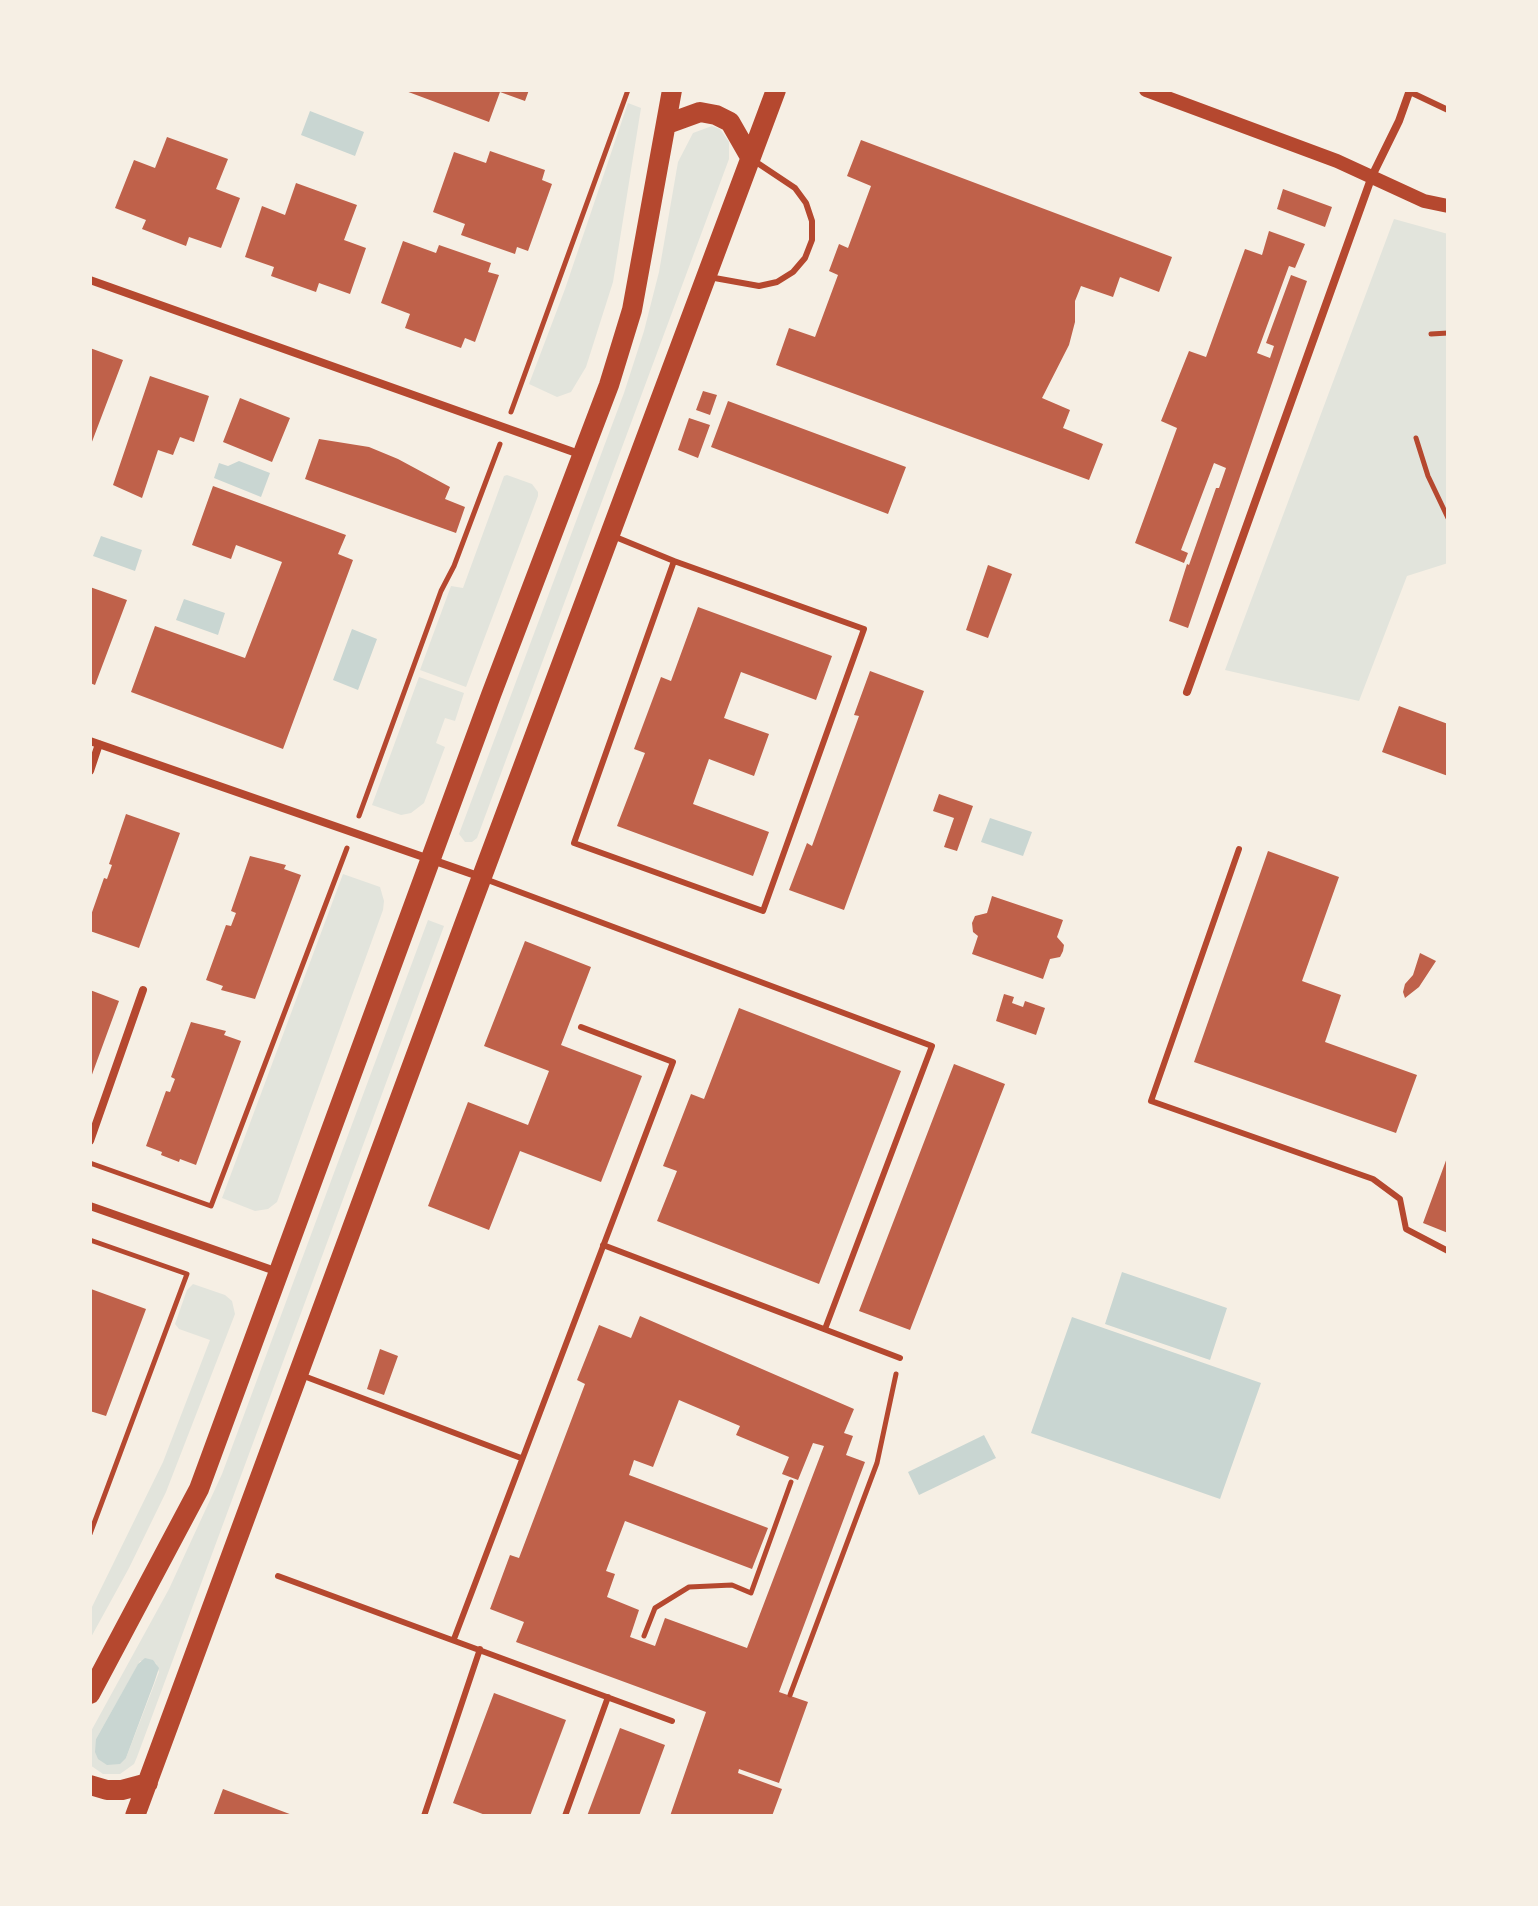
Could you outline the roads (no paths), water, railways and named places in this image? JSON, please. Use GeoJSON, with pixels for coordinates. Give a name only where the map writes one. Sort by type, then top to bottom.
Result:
{"type":"FeatureCollection","features":[{"type":"Feature","properties":{"kind":"main road"},"geometry":{"type":"LineString","coordinates":[[90,1694],[199,1489],[486,709],[609,385],[632,310],[672,90]]}},
{"type":"Feature","properties":{"kind":"main road"},"geometry":{"type":"LineString","coordinates":[[135,1816],[776,90]]}},
{"type":"Feature","properties":{"kind":"main road"},"geometry":{"type":"LineString","coordinates":[[667,124],[700,112],[716,115],[730,122],[750,157]]}},
{"type":"Feature","properties":{"kind":"main road"},"geometry":{"type":"LineString","coordinates":[[90,1785],[122,1790],[148,1783]]}},
{"type":"Feature","properties":{"kind":"street"},"geometry":{"type":"LineString","coordinates":[[1146,90],[1372,176],[1424,201],[1448,206]]}},
{"type":"Feature","properties":{"kind":"street"},"geometry":{"type":"LineString","coordinates":[[1187,692],[1372,176],[1410,91]]}},
{"type":"Feature","properties":{"kind":"street"},"geometry":{"type":"LineString","coordinates":[[90,280],[582,455]]}},
{"type":"Feature","properties":{"kind":"street"},"geometry":{"type":"LineString","coordinates":[[90,771],[94,742],[482,877]]}},
{"type":"Feature","properties":{"kind":"street"},"geometry":{"type":"LineString","coordinates":[[90,1141],[143,990]]}},
{"type":"Feature","properties":{"kind":"street"},"geometry":{"type":"LineString","coordinates":[[90,1206],[280,1273]]}},
{"type":"Feature","properties":{"kind":"lane"},"geometry":{"type":"LineString","coordinates":[[1410,91],[1448,110]]}},
{"type":"Feature","properties":{"kind":"lane"},"geometry":{"type":"LineString","coordinates":[[706,276],[759,286],[777,282],[793,272],[805,258],[812,240],[812,221],[801,195],[750,157]]}},
{"type":"Feature","properties":{"kind":"lane"},"geometry":{"type":"LineString","coordinates":[[609,535],[864,629],[763,911],[574,843],[674,561]]}},
{"type":"Feature","properties":{"kind":"lane"},"geometry":{"type":"LineString","coordinates":[[1239,849],[1151,1101],[1373,1179],[1400,1199],[1406,1229],[1448,1251]]}},
{"type":"Feature","properties":{"kind":"lane"},"geometry":{"type":"LineString","coordinates":[[482,877],[932,1046],[825,1329]]}},
{"type":"Feature","properties":{"kind":"lane"},"geometry":{"type":"LineString","coordinates":[[454,1639],[673,1062],[581,1027]]}},
{"type":"Feature","properties":{"kind":"lane"},"geometry":{"type":"LineString","coordinates":[[603,1245],[900,1358]]}},
{"type":"Feature","properties":{"kind":"lane"},"geometry":{"type":"LineString","coordinates":[[298,1374],[521,1458]]}},
{"type":"Feature","properties":{"kind":"lane"},"geometry":{"type":"LineString","coordinates":[[278,1576],[672,1721]]}},
{"type":"Feature","properties":{"kind":"lane"},"geometry":{"type":"LineString","coordinates":[[424,1816],[480,1649]]}},
{"type":"Feature","properties":{"kind":"lane"},"geometry":{"type":"LineString","coordinates":[[565,1816],[608,1697]]}}]}
